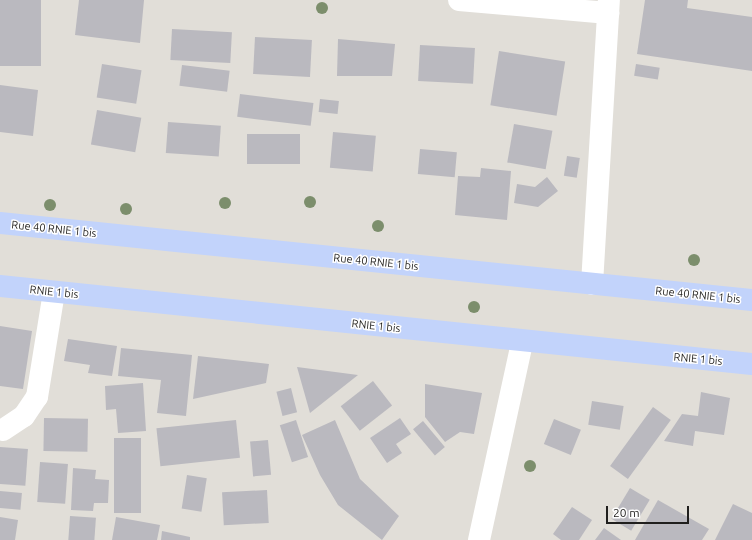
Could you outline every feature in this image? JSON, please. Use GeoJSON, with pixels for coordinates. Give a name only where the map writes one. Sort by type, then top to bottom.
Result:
{"type":"FeatureCollection","features":[{"type":"Feature","properties":{"kind":"main road","name":"Rue 40 RNIE 1 bis"},"geometry":{"type":"LineString","coordinates":[[0,224],[752,300]]}},
{"type":"Feature","properties":{"kind":"main road","name":"RNIE 1 bis"},"geometry":{"type":"LineString","coordinates":[[0,286],[522,342],[752,364]]}},
{"type":"Feature","properties":{"kind":"street"},"geometry":{"type":"LineString","coordinates":[[459,0],[608,6],[592,284]]}},
{"type":"Feature","properties":{"kind":"street"},"geometry":{"type":"LineString","coordinates":[[3,430],[24,416],[37,396],[54,292]]}},
{"type":"Feature","properties":{"kind":"street"},"geometry":{"type":"LineString","coordinates":[[479,540],[522,342]]}},
{"type":"Feature","properties":{"kind":"building"},"geometry":{"type":"Polygon","coordinates":[[[0,0],[41,0],[41,66],[0,66],[0,0]]]}},
{"type":"Feature","properties":{"kind":"building"},"geometry":{"type":"Polygon","coordinates":[[[79,0],[144,0],[140,43],[75,35],[79,0]]]}},
{"type":"Feature","properties":{"kind":"building"},"geometry":{"type":"Polygon","coordinates":[[[645,0],[688,0],[687,8],[752,17],[752,71],[637,54],[645,0]]]}},
{"type":"Feature","properties":{"kind":"building"},"geometry":{"type":"Polygon","coordinates":[[[172,29],[232,32],[230,63],[170,60],[172,29]]]}},
{"type":"Feature","properties":{"kind":"building"},"geometry":{"type":"Polygon","coordinates":[[[255,37],[312,40],[310,77],[253,74],[255,37]]]}},
{"type":"Feature","properties":{"kind":"building"},"geometry":{"type":"Polygon","coordinates":[[[338,39],[395,44],[392,76],[337,76],[338,39]]]}},
{"type":"Feature","properties":{"kind":"building"},"geometry":{"type":"Polygon","coordinates":[[[420,45],[475,48],[473,84],[418,81],[420,45]]]}},
{"type":"Feature","properties":{"kind":"building"},"geometry":{"type":"Polygon","coordinates":[[[499,51],[565,61],[557,116],[490,105],[499,51]]]}},
{"type":"Feature","properties":{"kind":"building"},"geometry":{"type":"Polygon","coordinates":[[[102,64],[142,70],[136,104],[97,98],[102,64]]]}},
{"type":"Feature","properties":{"kind":"building"},"geometry":{"type":"Polygon","coordinates":[[[636,64],[660,68],[658,80],[634,76],[636,64]]]}},
{"type":"Feature","properties":{"kind":"building"},"geometry":{"type":"Polygon","coordinates":[[[182,65],[230,71],[227,92],[179,86],[182,65]]]}},
{"type":"Feature","properties":{"kind":"building"},"geometry":{"type":"Polygon","coordinates":[[[0,85],[38,90],[33,136],[0,132],[0,85]]]}},
{"type":"Feature","properties":{"kind":"building"},"geometry":{"type":"Polygon","coordinates":[[[240,94],[313,103],[311,126],[237,117],[240,94]]]}},
{"type":"Feature","properties":{"kind":"building"},"geometry":{"type":"Polygon","coordinates":[[[320,99],[339,101],[338,114],[319,112],[320,99]]]}},
{"type":"Feature","properties":{"kind":"building"},"geometry":{"type":"Polygon","coordinates":[[[97,110],[141,118],[135,152],[91,144],[97,110]]]}},
{"type":"Feature","properties":{"kind":"building"},"geometry":{"type":"Polygon","coordinates":[[[168,122],[221,126],[219,157],[166,153],[168,122]]]}},
{"type":"Feature","properties":{"kind":"building"},"geometry":{"type":"Polygon","coordinates":[[[514,124],[552,131],[546,169],[507,162],[514,124]]]}},
{"type":"Feature","properties":{"kind":"building"},"geometry":{"type":"Polygon","coordinates":[[[333,132],[376,136],[373,172],[330,168],[333,132]]]}},
{"type":"Feature","properties":{"kind":"building"},"geometry":{"type":"Polygon","coordinates":[[[247,134],[300,134],[300,164],[247,164],[247,134]]]}},
{"type":"Feature","properties":{"kind":"building"},"geometry":{"type":"Polygon","coordinates":[[[420,149],[457,152],[455,177],[418,174],[420,149]]]}},
{"type":"Feature","properties":{"kind":"building"},"geometry":{"type":"Polygon","coordinates":[[[567,156],[580,158],[577,178],[564,176],[567,156]]]}},
{"type":"Feature","properties":{"kind":"building"},"geometry":{"type":"Polygon","coordinates":[[[481,168],[511,171],[507,220],[455,215],[458,176],[480,177],[481,168]]]}},
{"type":"Feature","properties":{"kind":"building"},"geometry":{"type":"Polygon","coordinates":[[[547,177],[558,191],[538,207],[514,203],[517,184],[535,187],[547,177]]]}},
{"type":"Feature","properties":{"kind":"building"},"geometry":{"type":"Polygon","coordinates":[[[0,326],[32,331],[23,389],[0,386],[0,326]]]}},
{"type":"Feature","properties":{"kind":"building"},"geometry":{"type":"Polygon","coordinates":[[[68,339],[117,346],[112,376],[88,373],[90,365],[64,361],[68,339]]]}},
{"type":"Feature","properties":{"kind":"building"},"geometry":{"type":"Polygon","coordinates":[[[121,348],[192,355],[186,416],[157,413],[161,380],[118,376],[121,348]]]}},
{"type":"Feature","properties":{"kind":"building"},"geometry":{"type":"Polygon","coordinates":[[[198,356],[269,364],[266,383],[193,399],[198,356]]]}},
{"type":"Feature","properties":{"kind":"building"},"geometry":{"type":"Polygon","coordinates":[[[297,367],[358,375],[310,413],[297,367]]]}},
{"type":"Feature","properties":{"kind":"building"},"geometry":{"type":"Polygon","coordinates":[[[373,381],[392,405],[360,431],[341,406],[373,381]]]}},
{"type":"Feature","properties":{"kind":"building"},"geometry":{"type":"Polygon","coordinates":[[[143,383],[146,431],[118,433],[116,409],[106,410],[105,386],[143,383]]]}},
{"type":"Feature","properties":{"kind":"building"},"geometry":{"type":"Polygon","coordinates":[[[425,384],[482,393],[474,434],[460,432],[445,442],[425,417],[425,384]]]}},
{"type":"Feature","properties":{"kind":"building"},"geometry":{"type":"Polygon","coordinates":[[[291,388],[297,412],[282,416],[276,392],[291,388]]]}},
{"type":"Feature","properties":{"kind":"building"},"geometry":{"type":"Polygon","coordinates":[[[701,392],[730,398],[724,435],[695,431],[693,446],[664,441],[682,414],[698,416],[701,392]]]}},
{"type":"Feature","properties":{"kind":"building"},"geometry":{"type":"Polygon","coordinates":[[[592,401],[624,406],[620,430],[588,425],[592,401]]]}},
{"type":"Feature","properties":{"kind":"building"},"geometry":{"type":"Polygon","coordinates":[[[653,407],[671,420],[628,479],[610,466],[653,407]]]}},
{"type":"Feature","properties":{"kind":"building"},"geometry":{"type":"Polygon","coordinates":[[[44,418],[88,419],[87,452],[43,451],[44,418]]]}},
{"type":"Feature","properties":{"kind":"building"},"geometry":{"type":"Polygon","coordinates":[[[400,418],[411,434],[396,444],[402,453],[387,463],[370,438],[400,418]]]}},
{"type":"Feature","properties":{"kind":"building"},"geometry":{"type":"Polygon","coordinates":[[[554,419],[581,430],[571,455],[544,444],[554,419]]]}},
{"type":"Feature","properties":{"kind":"building"},"geometry":{"type":"Polygon","coordinates":[[[236,420],[240,458],[160,466],[156,428],[236,420]]]}},
{"type":"Feature","properties":{"kind":"building"},"geometry":{"type":"Polygon","coordinates":[[[296,420],[308,457],[292,462],[280,425],[296,420]]]}},
{"type":"Feature","properties":{"kind":"building"},"geometry":{"type":"Polygon","coordinates":[[[335,420],[360,479],[399,516],[382,540],[338,505],[320,475],[302,435],[335,420]]]}},
{"type":"Feature","properties":{"kind":"building"},"geometry":{"type":"Polygon","coordinates":[[[423,421],[445,447],[435,455],[413,429],[423,421]]]}},
{"type":"Feature","properties":{"kind":"building"},"geometry":{"type":"Polygon","coordinates":[[[114,438],[141,438],[141,513],[114,513],[114,438]]]}},
{"type":"Feature","properties":{"kind":"building"},"geometry":{"type":"Polygon","coordinates":[[[268,440],[271,475],[253,476],[250,442],[268,440]]]}},
{"type":"Feature","properties":{"kind":"building"},"geometry":{"type":"Polygon","coordinates":[[[0,447],[28,449],[25,486],[0,484],[0,447]]]}},
{"type":"Feature","properties":{"kind":"building"},"geometry":{"type":"Polygon","coordinates":[[[40,462],[68,464],[65,504],[37,502],[40,462]]]}},
{"type":"Feature","properties":{"kind":"building"},"geometry":{"type":"Polygon","coordinates":[[[73,468],[96,470],[95,479],[109,480],[108,503],[94,503],[93,511],[71,510],[73,468]]]}},
{"type":"Feature","properties":{"kind":"building"},"geometry":{"type":"Polygon","coordinates":[[[187,475],[207,478],[201,512],[182,509],[187,475]]]}},
{"type":"Feature","properties":{"kind":"building"},"geometry":{"type":"Polygon","coordinates":[[[630,488],[650,500],[631,531],[611,519],[630,488]]]}},
{"type":"Feature","properties":{"kind":"building"},"geometry":{"type":"Polygon","coordinates":[[[267,490],[269,523],[224,525],[222,492],[267,490]]]}},
{"type":"Feature","properties":{"kind":"building"},"geometry":{"type":"Polygon","coordinates":[[[0,491],[22,493],[20,510],[0,508],[0,491]]]}},
{"type":"Feature","properties":{"kind":"building"},"geometry":{"type":"Polygon","coordinates":[[[658,500],[709,529],[702,540],[635,540],[658,500]]]}},
{"type":"Feature","properties":{"kind":"building"},"geometry":{"type":"Polygon","coordinates":[[[733,504],[752,513],[752,540],[715,540],[733,504]]]}},
{"type":"Feature","properties":{"kind":"building"},"geometry":{"type":"Polygon","coordinates":[[[572,507],[592,520],[579,540],[561,540],[553,534],[572,507]]]}},
{"type":"Feature","properties":{"kind":"building"},"geometry":{"type":"Polygon","coordinates":[[[70,516],[96,518],[94,540],[68,540],[70,516]]]}},
{"type":"Feature","properties":{"kind":"building"},"geometry":{"type":"Polygon","coordinates":[[[0,517],[18,520],[15,540],[0,540],[0,517]]]}},
{"type":"Feature","properties":{"kind":"building"},"geometry":{"type":"Polygon","coordinates":[[[116,517],[160,525],[157,540],[112,540],[116,517]]]}},
{"type":"Feature","properties":{"kind":"building"},"geometry":{"type":"Polygon","coordinates":[[[604,528],[621,540],[595,540],[604,528]]]}},
{"type":"Feature","properties":{"kind":"building"},"geometry":{"type":"Polygon","coordinates":[[[162,531],[190,537],[190,540],[161,540],[162,531]]]}}]}
